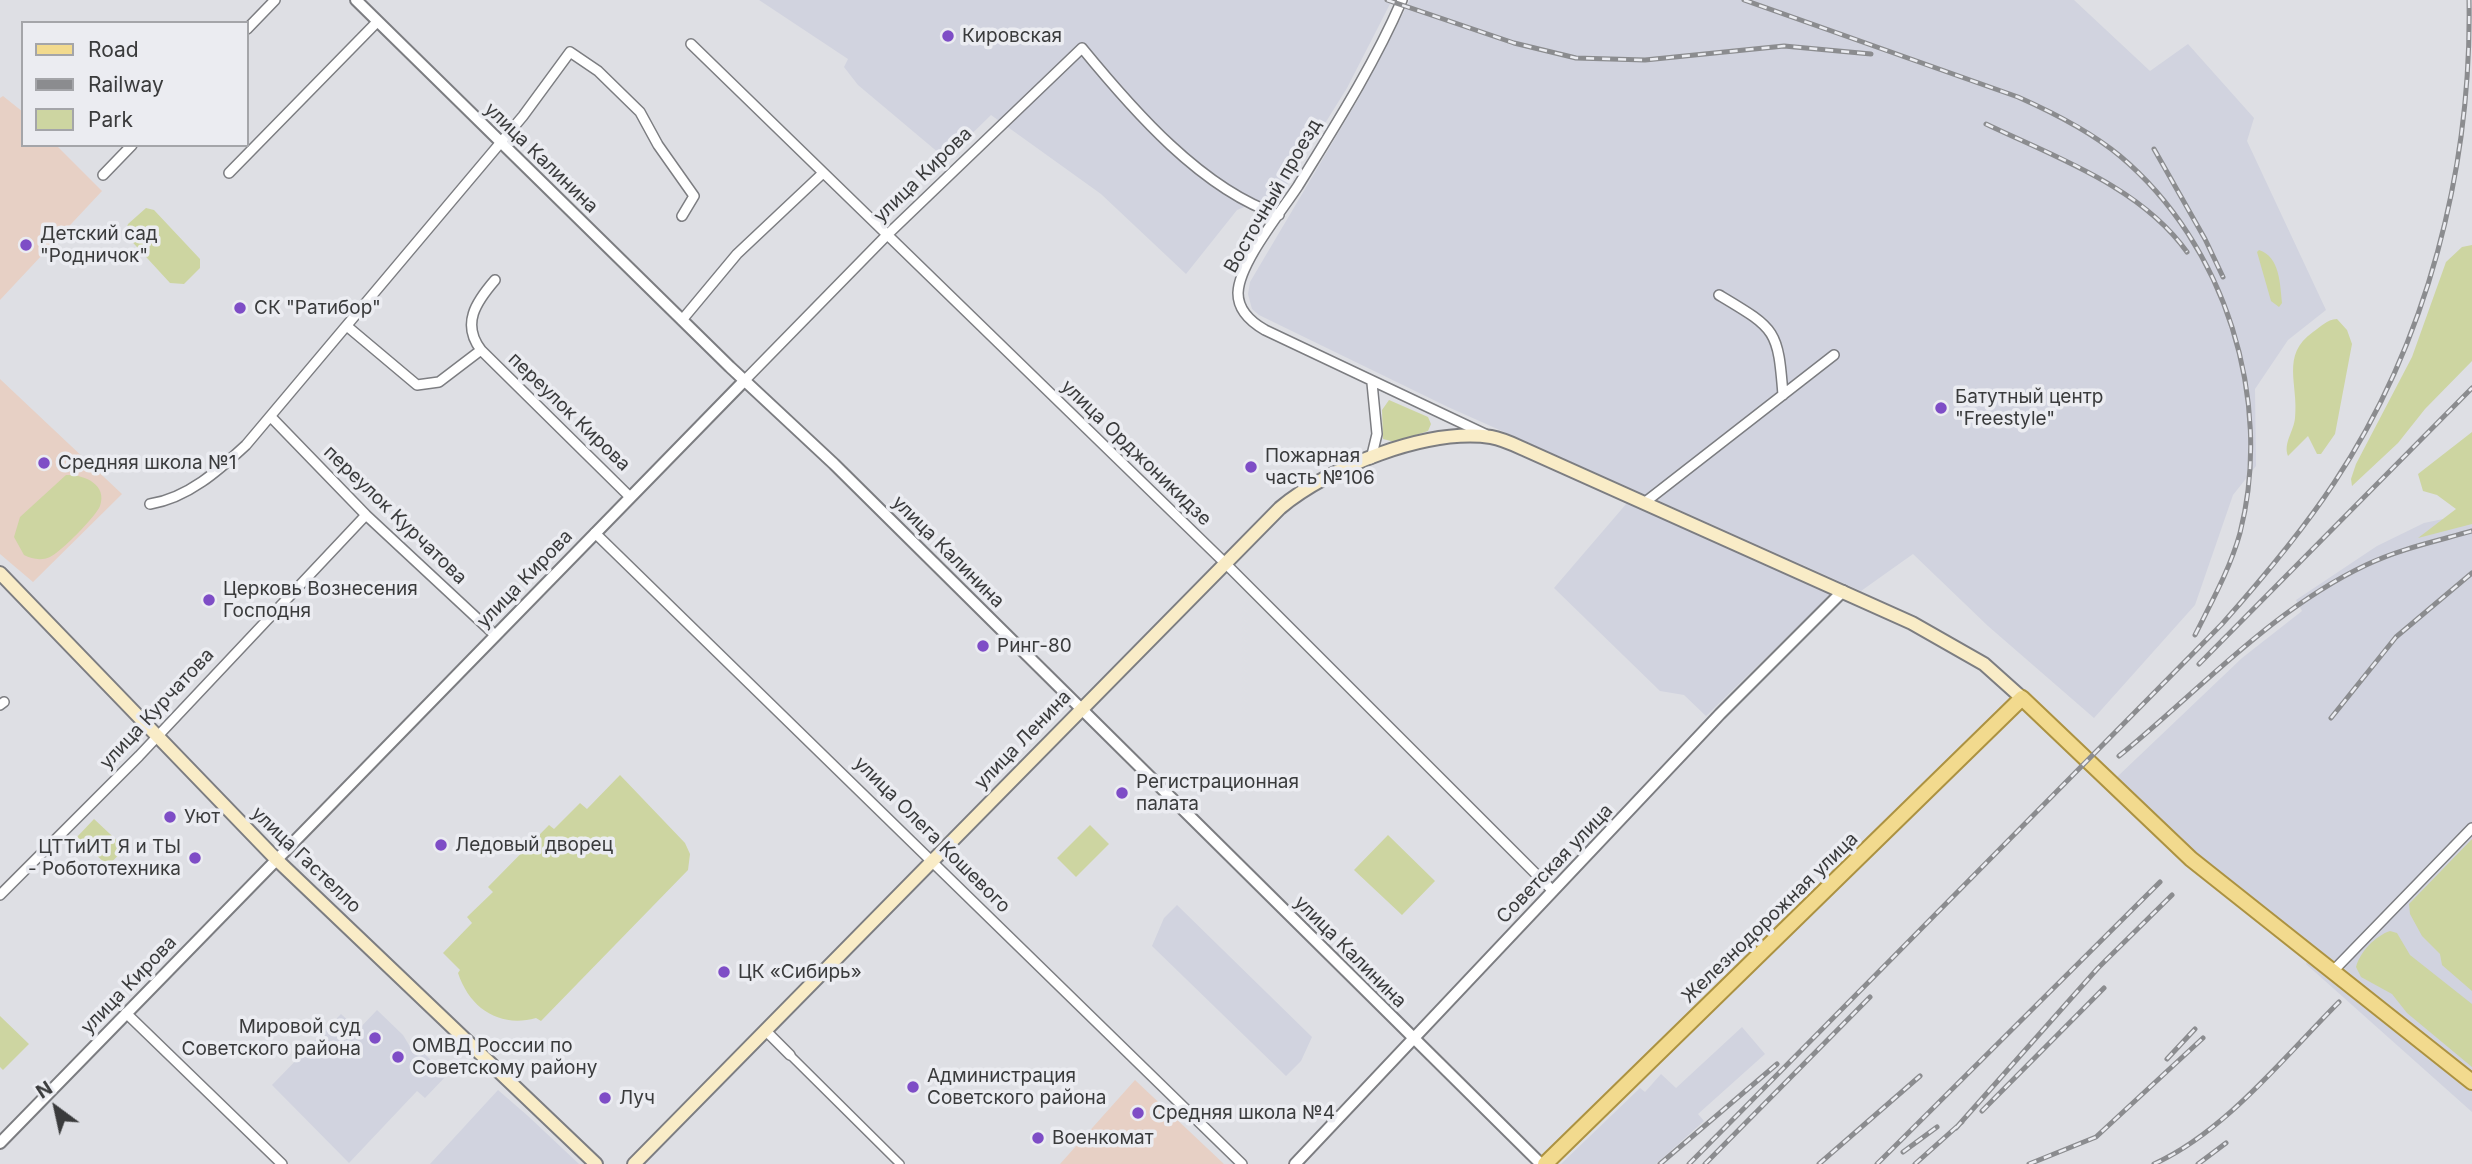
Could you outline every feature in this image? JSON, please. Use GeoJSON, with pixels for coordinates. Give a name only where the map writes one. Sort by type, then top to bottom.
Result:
{"type":"FeatureCollection","features":[{"type":"Feature","properties":{"kind":"main road","name":"улица Ленина"},"geometry":{"type":"LineString","coordinates":[[634,1164],[1280,508],[1300,492],[1371,458],[1449,437],[1493,437]]}},
{"type":"Feature","properties":{"kind":"main road"},"geometry":{"type":"LineString","coordinates":[[1493,437],[1843,591],[1912,623],[1972,656],[2022,698],[2191,859],[2472,1082]]}},
{"type":"Feature","properties":{"kind":"main road","name":"улица Гастелло"},"geometry":{"type":"LineString","coordinates":[[0,573],[276,859],[596,1164]]}},
{"type":"Feature","properties":{"kind":"main road","name":"Железнодорожная улица"},"geometry":{"type":"LineString","coordinates":[[1543,1164],[2022,698]]}},
{"type":"Feature","properties":{"kind":"street"},"geometry":{"type":"LineString","coordinates":[[248,28],[275,0]]}},
{"type":"Feature","properties":{"kind":"street","name":"улица Калинина"},"geometry":{"type":"LineString","coordinates":[[356,0],[1543,1164]]}},
{"type":"Feature","properties":{"kind":"street","name":"Восточный проезд"},"geometry":{"type":"LineString","coordinates":[[1402,0],[1366,70],[1240,282],[1238,293],[1243,311],[1265,330],[1372,383],[1493,437]]}},
{"type":"Feature","properties":{"kind":"street"},"geometry":{"type":"LineString","coordinates":[[229,173],[377,22]]}},
{"type":"Feature","properties":{"kind":"street","name":"улица Орджоникидзе"},"geometry":{"type":"LineString","coordinates":[[691,44],[1225,563],[1553,891]]}},
{"type":"Feature","properties":{"kind":"street","name":"улица Кирова"},"geometry":{"type":"LineString","coordinates":[[0,1143],[886,236],[1082,48],[1129,105],[1157,132],[1234,196],[1252,206],[1279,215]]}},
{"type":"Feature","properties":{"kind":"street"},"geometry":{"type":"LineString","coordinates":[[150,504],[181,494],[206,478],[246,445],[272,418],[549,85],[570,52],[598,72],[648,121],[658,145],[694,196],[682,216]]}},
{"type":"Feature","properties":{"kind":"street"},"geometry":{"type":"LineString","coordinates":[[103,175],[130,147]]}},
{"type":"Feature","properties":{"kind":"street"},"geometry":{"type":"LineString","coordinates":[[682,320],[737,254],[823,173]]}},
{"type":"Feature","properties":{"kind":"street"},"geometry":{"type":"LineString","coordinates":[[481,350],[471,333],[470,321],[479,301],[495,280]]}},
{"type":"Feature","properties":{"kind":"street"},"geometry":{"type":"LineString","coordinates":[[1719,295],[1761,320],[1772,331],[1779,347],[1783,396]]}},
{"type":"Feature","properties":{"kind":"street","name":"переулок Кирова"},"geometry":{"type":"LineString","coordinates":[[348,327],[417,385],[439,382],[481,350],[630,497]]}},
{"type":"Feature","properties":{"kind":"street"},"geometry":{"type":"LineString","coordinates":[[1644,503],[1834,355]]}},
{"type":"Feature","properties":{"kind":"street"},"geometry":{"type":"LineString","coordinates":[[1371,458],[1377,434],[1372,383]]}},
{"type":"Feature","properties":{"kind":"street","name":"переулок Курчатова"},"geometry":{"type":"LineString","coordinates":[[272,418],[366,515],[495,635]]}},
{"type":"Feature","properties":{"kind":"street","name":"улица Курчатова"},"geometry":{"type":"LineString","coordinates":[[0,895],[156,737],[366,515]]}},
{"type":"Feature","properties":{"kind":"street","name":"улица Олега Кошевого"},"geometry":{"type":"LineString","coordinates":[[595,533],[1242,1164]]}},
{"type":"Feature","properties":{"kind":"street","name":"Советская улица"},"geometry":{"type":"LineString","coordinates":[[1295,1164],[1760,672],[1843,591]]}},
{"type":"Feature","properties":{"kind":"street"},"geometry":{"type":"LineString","coordinates":[[2334,970],[2472,828]]}},
{"type":"Feature","properties":{"kind":"street"},"geometry":{"type":"LineString","coordinates":[[126,1013],[282,1164]]}},
{"type":"Feature","properties":{"kind":"street"},"geometry":{"type":"LineString","coordinates":[[766,1031],[900,1164]]}},
{"type":"Feature","properties":{"kind":"shaded area"},"geometry":{"type":"Polygon","coordinates":[[[759,0],[1392,0],[1347,88],[1283,191],[1237,210],[1186,274],[1101,194],[991,115],[946,159],[858,85],[844,67],[848,59],[759,0]]]}},
{"type":"Feature","properties":{"kind":"shaded area"},"geometry":{"type":"Polygon","coordinates":[[[1410,0],[2074,0],[2150,71],[2188,44],[2254,118],[2247,141],[2326,310],[2288,340],[2255,389],[2256,466],[2233,495],[2195,605],[2094,718],[1988,626],[1913,554],[1861,591],[1448,407],[1259,315],[1252,309],[1248,294],[1250,282],[1360,96],[1410,0]]]}},
{"type":"Feature","properties":{"kind":"shaded area","name":"Детский сад \"Родничок\""},"geometry":{"type":"Polygon","coordinates":[[[3,96],[21,110],[21,147],[58,147],[102,191],[0,300],[0,98],[3,96]]]}},
{"type":"Feature","properties":{"kind":"shaded area","name":"Средняя школа №1"},"geometry":{"type":"Polygon","coordinates":[[[0,379],[122,494],[33,582],[0,554],[0,379]]]}},
{"type":"Feature","properties":{"kind":"shaded area"},"geometry":{"type":"Polygon","coordinates":[[[1627,503],[1833,592],[1706,716],[1684,695],[1660,691],[1554,588],[1627,503]]]}},
{"type":"Feature","properties":{"kind":"shaded area"},"geometry":{"type":"Polygon","coordinates":[[[2472,513],[2472,1112],[2306,964],[2315,948],[2210,867],[2117,777],[2242,658],[2302,611],[2296,600],[2377,546],[2424,523],[2472,513]]]}},
{"type":"Feature","properties":{"kind":"shaded area"},"geometry":{"type":"Polygon","coordinates":[[[1177,905],[1312,1037],[1301,1061],[1286,1076],[1152,946],[1164,918],[1177,905]]]}},
{"type":"Feature","properties":{"kind":"shaded area"},"geometry":{"type":"Polygon","coordinates":[[[377,1010],[403,1035],[409,1045],[416,1046],[447,1075],[425,1098],[417,1091],[349,1163],[272,1085],[341,1014],[358,1030],[377,1010]]]}},
{"type":"Feature","properties":{"kind":"shaded area"},"geometry":{"type":"Polygon","coordinates":[[[1742,1027],[1765,1054],[1698,1114],[1704,1121],[1656,1164],[1561,1164],[1640,1088],[1645,1092],[1661,1074],[1676,1088],[1742,1027]]]}},
{"type":"Feature","properties":{"kind":"shaded area","name":"Средняя школа №4"},"geometry":{"type":"Polygon","coordinates":[[[1135,1080],[1224,1164],[1060,1164],[1135,1080]]]}},
{"type":"Feature","properties":{"kind":"shaded area"},"geometry":{"type":"Polygon","coordinates":[[[498,1090],[528,1116],[579,1164],[430,1164],[498,1090]]]}},
{"type":"Feature","properties":{"kind":"green space"},"geometry":{"type":"Polygon","coordinates":[[[146,208],[154,210],[200,259],[200,268],[184,284],[170,283],[125,234],[128,224],[146,208]]]}},
{"type":"Feature","properties":{"kind":"green space"},"geometry":{"type":"Polygon","coordinates":[[[2472,245],[2472,361],[2425,409],[2398,443],[2352,486],[2351,479],[2356,464],[2412,357],[2446,262],[2462,247],[2472,245]]]}},
{"type":"Feature","properties":{"kind":"green space"},"geometry":{"type":"Polygon","coordinates":[[[2259,250],[2271,259],[2278,272],[2282,303],[2279,307],[2271,301],[2257,252],[2259,250]]]}},
{"type":"Feature","properties":{"kind":"green space"},"geometry":{"type":"Polygon","coordinates":[[[2337,319],[2347,330],[2352,344],[2335,434],[2321,454],[2317,454],[2308,436],[2288,456],[2287,446],[2295,418],[2293,371],[2297,350],[2313,332],[2327,322],[2337,319]]]}},
{"type":"Feature","properties":{"kind":"green space"},"geometry":{"type":"Polygon","coordinates":[[[1389,400],[1428,417],[1431,424],[1428,431],[1395,442],[1383,439],[1382,410],[1389,400]]]}},
{"type":"Feature","properties":{"kind":"green space"},"geometry":{"type":"Polygon","coordinates":[[[2472,432],[2472,524],[2418,538],[2456,509],[2437,495],[2423,491],[2418,474],[2472,432]]]}},
{"type":"Feature","properties":{"kind":"green space"},"geometry":{"type":"Polygon","coordinates":[[[66,475],[80,476],[97,486],[102,498],[100,506],[55,554],[40,559],[24,555],[14,537],[20,517],[66,475]]]}},
{"type":"Feature","properties":{"kind":"green space"},"geometry":{"type":"Polygon","coordinates":[[[620,775],[685,843],[690,854],[688,870],[541,1021],[536,1018],[510,1020],[488,1013],[470,997],[458,973],[460,970],[443,953],[472,923],[467,917],[493,892],[488,887],[549,825],[554,829],[580,803],[587,809],[620,775]]]}},
{"type":"Feature","properties":{"kind":"green space"},"geometry":{"type":"Polygon","coordinates":[[[94,819],[125,848],[108,866],[77,837],[94,819]]]}},
{"type":"Feature","properties":{"kind":"green space"},"geometry":{"type":"Polygon","coordinates":[[[1090,825],[1109,844],[1076,877],[1057,858],[1090,825]]]}},
{"type":"Feature","properties":{"kind":"green space"},"geometry":{"type":"Polygon","coordinates":[[[1388,835],[1435,881],[1402,915],[1354,870],[1388,835]]]}},
{"type":"Feature","properties":{"kind":"green space"},"geometry":{"type":"Polygon","coordinates":[[[2472,839],[2472,991],[2442,965],[2440,954],[2422,936],[2410,914],[2409,904],[2472,839]]]}},
{"type":"Feature","properties":{"kind":"green space"},"geometry":{"type":"Polygon","coordinates":[[[2390,931],[2397,933],[2410,955],[2472,1004],[2472,1067],[2407,1013],[2392,994],[2361,977],[2356,967],[2361,956],[2374,941],[2390,931]]]}},
{"type":"Feature","properties":{"kind":"green space"},"geometry":{"type":"Polygon","coordinates":[[[0,1016],[29,1044],[3,1070],[0,1067],[0,1016]]]}},
{"type":"Feature","properties":{"kind":"railway"},"geometry":{"type":"LineString","coordinates":[[1387,0],[1514,43],[1576,58],[1645,60],[1784,46],[1871,54]]}},
{"type":"Feature","properties":{"kind":"railway"},"geometry":{"type":"LineString","coordinates":[[1744,0],[2018,97],[2058,116],[2096,138],[2120,156],[2157,192],[2188,233],[2213,279],[2232,328],[2245,378],[2250,430],[2249,482],[2240,533],[2226,572],[2195,635]]}},
{"type":"Feature","properties":{"kind":"railway"},"geometry":{"type":"LineString","coordinates":[[1689,1164],[2222,624],[2281,555],[2334,483],[2367,429],[2395,372],[2438,252],[2462,127],[2468,63],[2469,0]]}},
{"type":"Feature","properties":{"kind":"railway"},"geometry":{"type":"LineString","coordinates":[[1986,124],[2068,162],[2121,192],[2146,209],[2168,229],[2187,252]]}},
{"type":"Feature","properties":{"kind":"railway"},"geometry":{"type":"LineString","coordinates":[[2154,149],[2205,239],[2223,277]]}},
{"type":"Feature","properties":{"kind":"railway"},"geometry":{"type":"LineString","coordinates":[[2199,664],[2472,388]]}},
{"type":"Feature","properties":{"kind":"railway"},"geometry":{"type":"LineString","coordinates":[[2119,756],[2267,628],[2331,583],[2392,554],[2472,531]]}},
{"type":"Feature","properties":{"kind":"railway"},"geometry":{"type":"LineString","coordinates":[[2331,718],[2396,637],[2472,573]]}},
{"type":"Feature","properties":{"kind":"railway"},"geometry":{"type":"LineString","coordinates":[[1877,1164],[2160,882]]}},
{"type":"Feature","properties":{"kind":"railway"},"geometry":{"type":"LineString","coordinates":[[1956,1128],[2098,968],[2172,895]]}},
{"type":"Feature","properties":{"kind":"railway"},"geometry":{"type":"LineString","coordinates":[[1982,1111],[2104,988]]}},
{"type":"Feature","properties":{"kind":"railway"},"geometry":{"type":"LineString","coordinates":[[1705,1164],[1870,997]]}},
{"type":"Feature","properties":{"kind":"railway"},"geometry":{"type":"LineString","coordinates":[[2154,1164],[2180,1150],[2229,1113],[2339,1002]]}},
{"type":"Feature","properties":{"kind":"railway"},"geometry":{"type":"LineString","coordinates":[[2167,1059],[2195,1029]]}},
{"type":"Feature","properties":{"kind":"railway"},"geometry":{"type":"LineString","coordinates":[[2029,1164],[2096,1137],[2203,1038]]}},
{"type":"Feature","properties":{"kind":"railway"},"geometry":{"type":"LineString","coordinates":[[1660,1164],[1777,1064]]}},
{"type":"Feature","properties":{"kind":"railway"},"geometry":{"type":"LineString","coordinates":[[1819,1164],[1920,1076]]}},
{"type":"Feature","properties":{"kind":"railway"},"geometry":{"type":"LineString","coordinates":[[1915,1164],[1962,1122]]}},
{"type":"Feature","properties":{"kind":"railway"},"geometry":{"type":"LineString","coordinates":[[1903,1152],[1937,1127]]}},
{"type":"Feature","properties":{"kind":"railway"},"geometry":{"type":"LineString","coordinates":[[2198,1164],[2226,1143]]}},
{"type":"Feature","properties":{"kind":"place","name":"Кировская"},"geometry":{"type":"Point","coordinates":[948,36]}},
{"type":"Feature","properties":{"kind":"place","name":"Детский сад \"Родничок\""},"geometry":{"type":"Point","coordinates":[26,245]}},
{"type":"Feature","properties":{"kind":"place","name":"СК \"Ратибор\""},"geometry":{"type":"Point","coordinates":[240,308]}},
{"type":"Feature","properties":{"kind":"place","name":"Батутный центр \"Freestyle\""},"geometry":{"type":"Point","coordinates":[1941,408]}},
{"type":"Feature","properties":{"kind":"place","name":"Средняя школа №1"},"geometry":{"type":"Point","coordinates":[44,463]}},
{"type":"Feature","properties":{"kind":"place","name":"Пожарная часть №106"},"geometry":{"type":"Point","coordinates":[1251,467]}},
{"type":"Feature","properties":{"kind":"place","name":"Церковь Вознесения Господня"},"geometry":{"type":"Point","coordinates":[209,600]}},
{"type":"Feature","properties":{"kind":"place","name":"Ринг-80"},"geometry":{"type":"Point","coordinates":[983,646]}},
{"type":"Feature","properties":{"kind":"place","name":"Регистрационная палата"},"geometry":{"type":"Point","coordinates":[1122,793]}},
{"type":"Feature","properties":{"kind":"place","name":"Уют"},"geometry":{"type":"Point","coordinates":[170,817]}},
{"type":"Feature","properties":{"kind":"place","name":"Ледовый дворец"},"geometry":{"type":"Point","coordinates":[441,845]}},
{"type":"Feature","properties":{"kind":"place","name":"ЦТТиИТ Я и ТЫ - Робототехника"},"geometry":{"type":"Point","coordinates":[195,858]}},
{"type":"Feature","properties":{"kind":"place","name":"ЦК «Сибирь»"},"geometry":{"type":"Point","coordinates":[724,972]}},
{"type":"Feature","properties":{"kind":"place","name":"Мировой суд Советского района"},"geometry":{"type":"Point","coordinates":[375,1038]}},
{"type":"Feature","properties":{"kind":"place","name":"ОМВД России по Советскому району"},"geometry":{"type":"Point","coordinates":[398,1057]}},
{"type":"Feature","properties":{"kind":"place","name":"Администрация Советского района"},"geometry":{"type":"Point","coordinates":[913,1087]}},
{"type":"Feature","properties":{"kind":"place","name":"Луч"},"geometry":{"type":"Point","coordinates":[605,1098]}},
{"type":"Feature","properties":{"kind":"place","name":"Средняя школа №4"},"geometry":{"type":"Point","coordinates":[1138,1113]}},
{"type":"Feature","properties":{"kind":"place","name":"Военкомат"},"geometry":{"type":"Point","coordinates":[1038,1138]}}]}
